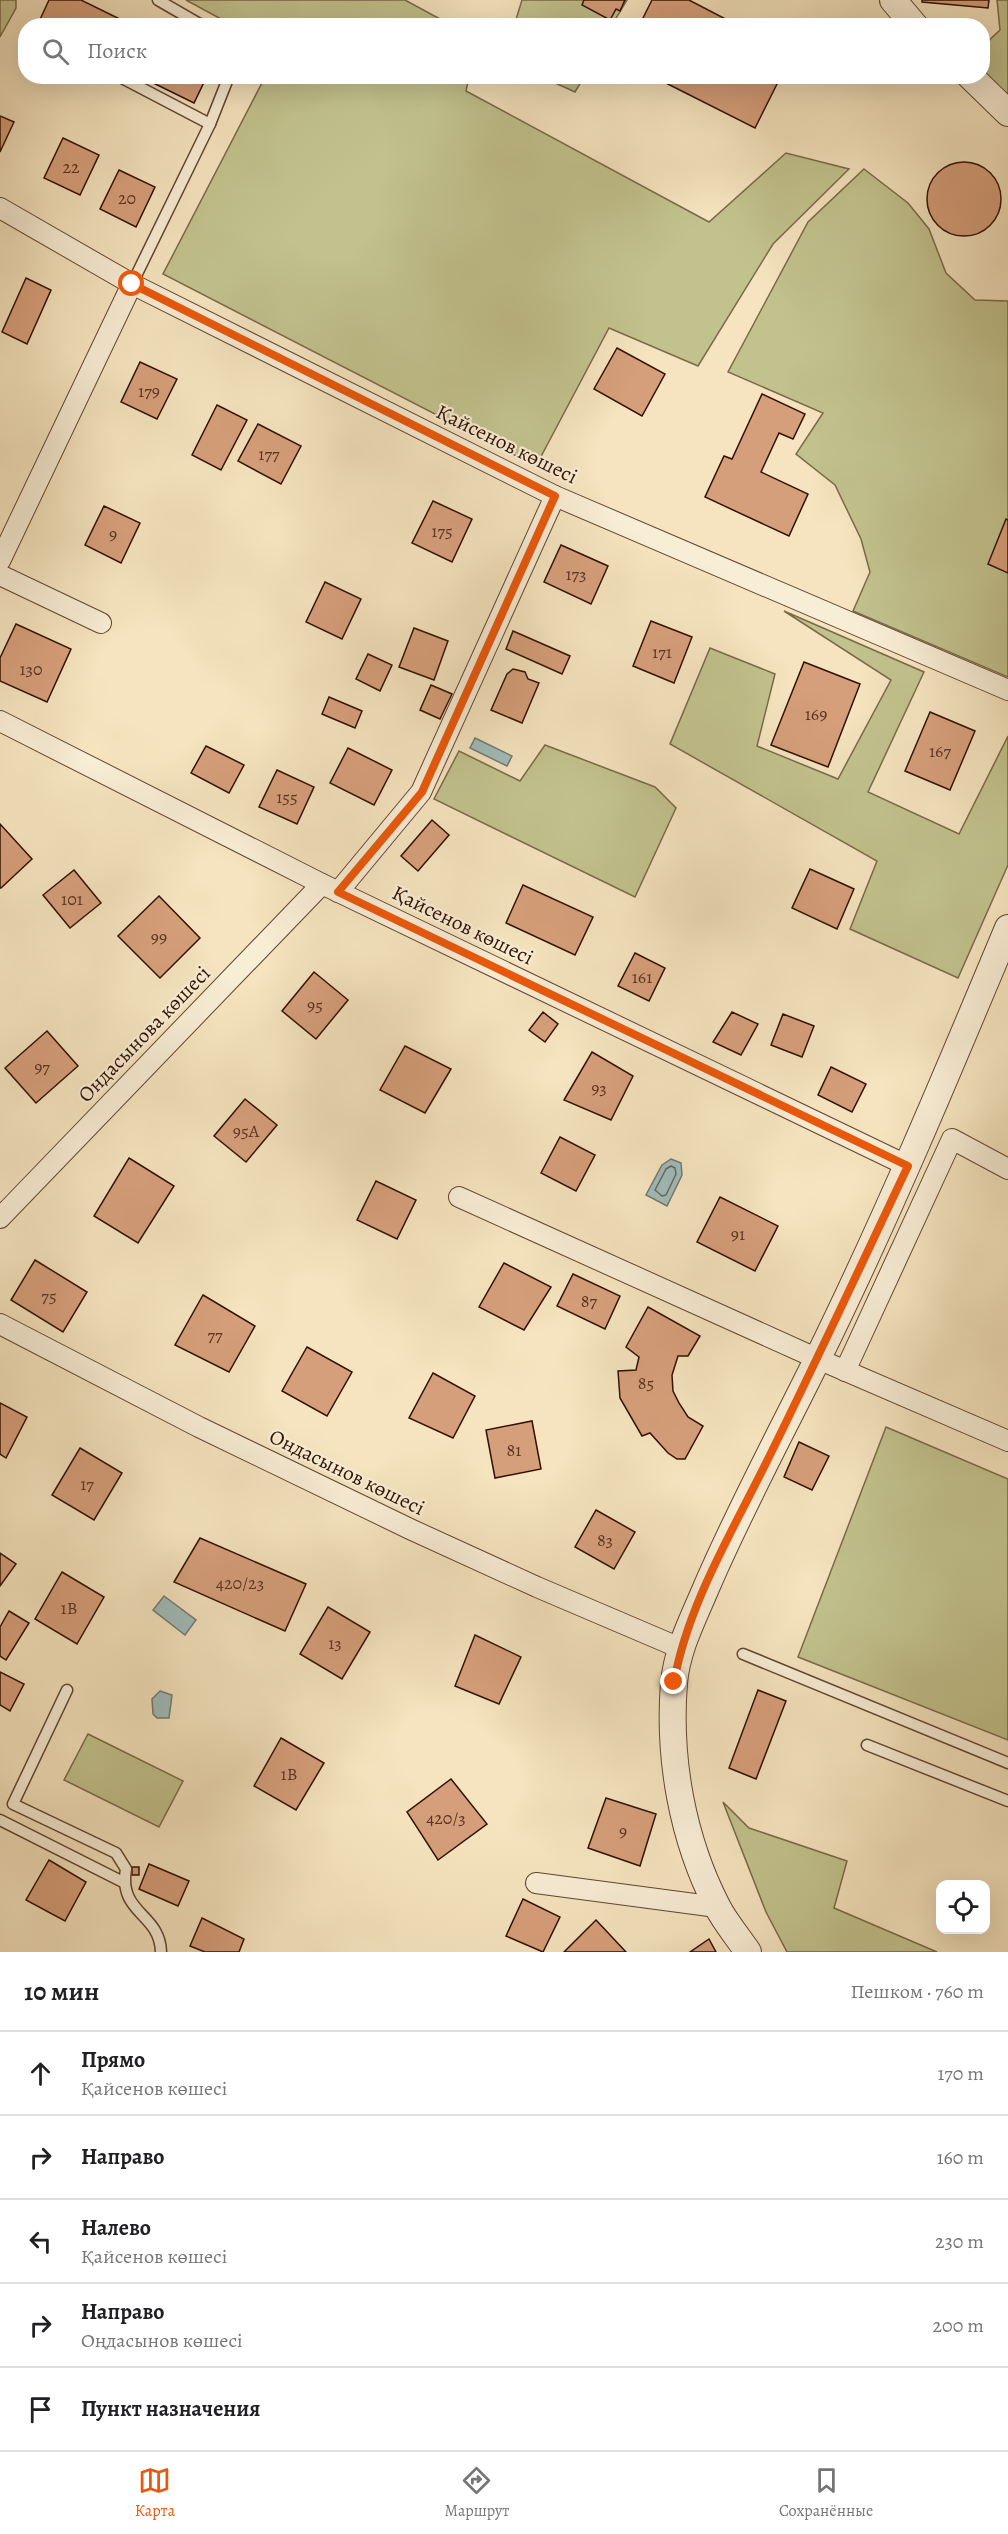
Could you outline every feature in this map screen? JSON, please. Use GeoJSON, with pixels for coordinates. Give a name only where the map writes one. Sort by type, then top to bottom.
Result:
{"type":"FeatureCollection","features":[{"type":"Feature","properties":{"kind":"street"},"geometry":{"type":"LineString","coordinates":[[893,0],[908,18]]}},
{"type":"Feature","properties":{"kind":"street"},"geometry":{"type":"LineString","coordinates":[[978,84],[1008,113]]}},
{"type":"Feature","properties":{"kind":"street","name":"Қайсенов көшесі"},"geometry":{"type":"LineString","coordinates":[[0,208],[132,284],[555,496],[1008,690]]}},
{"type":"Feature","properties":{"kind":"street"},"geometry":{"type":"LineString","coordinates":[[0,561],[132,284]]}},
{"type":"Feature","properties":{"kind":"street","name":"Ондасынова көшесі"},"geometry":{"type":"LineString","coordinates":[[0,1218],[330,888],[422,792],[555,496]]}},
{"type":"Feature","properties":{"kind":"street"},"geometry":{"type":"LineString","coordinates":[[0,574],[101,623]]}},
{"type":"Feature","properties":{"kind":"street","name":"Қайсенов көшесі"},"geometry":{"type":"LineString","coordinates":[[0,721],[330,888],[908,1166]]}},
{"type":"Feature","properties":{"kind":"street"},"geometry":{"type":"LineString","coordinates":[[748,1952],[717,1907],[691,1842],[673,1748],[674,1682],[680,1648],[716,1564],[818,1359],[908,1166],[1008,928]]}},
{"type":"Feature","properties":{"kind":"street"},"geometry":{"type":"LineString","coordinates":[[845,1371],[952,1139],[1008,1169]]}},
{"type":"Feature","properties":{"kind":"street"},"geometry":{"type":"LineString","coordinates":[[459,1197],[818,1359],[1008,1441]]}},
{"type":"Feature","properties":{"kind":"street","name":"Ондасынов көшесі"},"geometry":{"type":"LineString","coordinates":[[0,1324],[199,1427],[410,1529],[537,1587],[680,1648]]}},
{"type":"Feature","properties":{"kind":"street"},"geometry":{"type":"LineString","coordinates":[[536,1884],[717,1907]]}},
{"type":"Feature","properties":{"kind":"lane"},"geometry":{"type":"LineString","coordinates":[[158,0],[189,18]]}},
{"type":"Feature","properties":{"kind":"lane"},"geometry":{"type":"LineString","coordinates":[[133,84],[210,124]]}},
{"type":"Feature","properties":{"kind":"lane"},"geometry":{"type":"LineString","coordinates":[[132,284],[210,124],[226,84]]}},
{"type":"Feature","properties":{"kind":"lane"},"geometry":{"type":"LineString","coordinates":[[743,1654],[1008,1763]]}},
{"type":"Feature","properties":{"kind":"lane"},"geometry":{"type":"LineString","coordinates":[[67,1690],[13,1804],[116,1853],[126,1869],[123,1882],[131,1904],[155,1927],[161,1952]]}},
{"type":"Feature","properties":{"kind":"lane"},"geometry":{"type":"LineString","coordinates":[[867,1745],[1008,1801]]}},
{"type":"Feature","properties":{"kind":"lane"},"geometry":{"type":"LineString","coordinates":[[0,1820],[123,1882]]}},
{"type":"Feature","properties":{"kind":"green space"},"geometry":{"type":"Polygon","coordinates":[[[0,0],[16,0],[16,8],[0,37],[0,0]]]}},
{"type":"Feature","properties":{"kind":"green space"},"geometry":{"type":"Polygon","coordinates":[[[186,0],[405,0],[438,18],[219,18],[186,0]]]}},
{"type":"Feature","properties":{"kind":"green space"},"geometry":{"type":"Polygon","coordinates":[[[522,0],[627,0],[616,18],[516,18],[522,0]]]}},
{"type":"Feature","properties":{"kind":"green space"},"geometry":{"type":"Polygon","coordinates":[[[997,0],[1008,0],[1008,111],[988,84],[990,84],[990,39],[1000,30],[997,0]]]}},
{"type":"Feature","properties":{"kind":"green space"},"geometry":{"type":"Polygon","coordinates":[[[261,84],[468,84],[466,91],[709,222],[786,153],[849,169],[773,244],[698,366],[609,328],[536,466],[163,274],[261,84]]]}},
{"type":"Feature","properties":{"kind":"green space"},"geometry":{"type":"Polygon","coordinates":[[[557,84],[580,84],[575,92],[557,84]]]}},
{"type":"Feature","properties":{"kind":"green space"},"geometry":{"type":"Polygon","coordinates":[[[864,169],[908,203],[929,229],[946,273],[975,300],[1008,301],[1008,677],[853,611],[870,572],[861,539],[835,485],[796,454],[823,413],[728,372],[808,222],[864,169]]]}},
{"type":"Feature","properties":{"kind":"green space"},"geometry":{"type":"Polygon","coordinates":[[[784,611],[924,672],[868,792],[959,834],[1008,736],[1008,865],[958,978],[850,929],[877,861],[670,744],[710,648],[775,674],[757,746],[838,779],[891,680],[784,611]]]}},
{"type":"Feature","properties":{"kind":"green space"},"geometry":{"type":"Polygon","coordinates":[[[545,745],[655,787],[676,808],[635,897],[434,799],[459,751],[520,781],[545,745]]]}},
{"type":"Feature","properties":{"kind":"green space"},"geometry":{"type":"Polygon","coordinates":[[[886,1427],[1008,1479],[1008,1740],[798,1657],[886,1427]]]}},
{"type":"Feature","properties":{"kind":"green space"},"geometry":{"type":"Polygon","coordinates":[[[88,1734],[183,1781],[159,1827],[64,1780],[88,1734]]]}},
{"type":"Feature","properties":{"kind":"green space"},"geometry":{"type":"Polygon","coordinates":[[[723,1802],[749,1828],[847,1861],[834,1908],[937,1952],[787,1952],[766,1912],[723,1802]]]}},
{"type":"Feature","properties":{"kind":"water"},"geometry":{"type":"Polygon","coordinates":[[[475,738],[512,756],[507,766],[470,748],[475,738]]]}},
{"type":"Feature","properties":{"kind":"water"},"geometry":{"type":"Polygon","coordinates":[[[671,1159],[681,1163],[682,1175],[667,1206],[646,1195],[662,1165],[671,1159]]]}},
{"type":"Feature","properties":{"kind":"water"},"geometry":{"type":"Polygon","coordinates":[[[164,1596],[196,1620],[185,1635],[153,1610],[164,1596]]]}},
{"type":"Feature","properties":{"kind":"water"},"geometry":{"type":"Polygon","coordinates":[[[160,1691],[172,1695],[169,1718],[157,1718],[153,1714],[152,1699],[160,1691]]]}},
{"type":"Feature","properties":{"kind":"building"},"geometry":{"type":"Polygon","coordinates":[[[49,0],[81,0],[118,18],[41,18],[49,0]]]}},
{"type":"Feature","properties":{"kind":"building"},"geometry":{"type":"Polygon","coordinates":[[[584,0],[625,0],[620,11],[616,9],[611,18],[606,18],[582,5],[584,0]]]}},
{"type":"Feature","properties":{"kind":"building"},"geometry":{"type":"Polygon","coordinates":[[[652,0],[689,0],[724,18],[643,18],[652,0]]]}},
{"type":"Feature","properties":{"kind":"building"},"geometry":{"type":"Polygon","coordinates":[[[922,0],[989,0],[988,8],[922,2],[922,0]]]}},
{"type":"Feature","properties":{"kind":"building"},"geometry":{"type":"Polygon","coordinates":[[[155,84],[203,84],[194,103],[155,84]]]}},
{"type":"Feature","properties":{"kind":"building"},"geometry":{"type":"Polygon","coordinates":[[[668,84],[777,84],[755,128],[668,84]]]}},
{"type":"Feature","properties":{"kind":"building"},"geometry":{"type":"Polygon","coordinates":[[[0,116],[14,122],[0,152],[0,116]]]}},
{"type":"Feature","properties":{"kind":"building"},"geometry":{"type":"Polygon","coordinates":[[[63,138],[99,155],[80,195],[44,178],[63,138]]]}},
{"type":"Feature","properties":{"kind":"building"},"geometry":{"type":"Polygon","coordinates":[[[964,162],[978,165],[990,173],[998,185],[1001,199],[998,213],[990,225],[978,233],[964,236],[950,233],[938,225],[930,213],[927,199],[930,185],[938,173],[950,165],[964,162]]]}},
{"type":"Feature","properties":{"kind":"building"},"geometry":{"type":"Polygon","coordinates":[[[119,170],[155,187],[136,227],[100,209],[119,170]]]}},
{"type":"Feature","properties":{"kind":"building"},"geometry":{"type":"Polygon","coordinates":[[[26,278],[51,290],[27,344],[2,332],[26,278]]]}},
{"type":"Feature","properties":{"kind":"building"},"geometry":{"type":"Polygon","coordinates":[[[617,348],[665,374],[642,416],[594,389],[617,348]]]}},
{"type":"Feature","properties":{"kind":"building"},"geometry":{"type":"Polygon","coordinates":[[[140,362],[177,379],[157,419],[121,402],[140,362]]]}},
{"type":"Feature","properties":{"kind":"building"},"geometry":{"type":"Polygon","coordinates":[[[762,394],[805,414],[793,439],[779,433],[761,472],[808,494],[789,536],[705,497],[724,456],[732,459],[762,394]]]}},
{"type":"Feature","properties":{"kind":"building"},"geometry":{"type":"Polygon","coordinates":[[[217,405],[247,420],[221,470],[192,455],[217,405]]]}},
{"type":"Feature","properties":{"kind":"building"},"geometry":{"type":"Polygon","coordinates":[[[258,424],[301,446],[281,484],[238,461],[258,424]]]}},
{"type":"Feature","properties":{"kind":"building"},"geometry":{"type":"Polygon","coordinates":[[[433,501],[472,519],[452,562],[412,543],[433,501]]]}},
{"type":"Feature","properties":{"kind":"building"},"geometry":{"type":"Polygon","coordinates":[[[104,506],[140,523],[121,563],[85,545],[104,506]]]}},
{"type":"Feature","properties":{"kind":"building"},"geometry":{"type":"Polygon","coordinates":[[[1006,519],[1008,520],[1008,573],[988,564],[1006,519]]]}},
{"type":"Feature","properties":{"kind":"building"},"geometry":{"type":"Polygon","coordinates":[[[561,545],[608,566],[591,604],[544,582],[561,545]]]}},
{"type":"Feature","properties":{"kind":"building"},"geometry":{"type":"Polygon","coordinates":[[[325,582],[361,599],[342,639],[306,622],[325,582]]]}},
{"type":"Feature","properties":{"kind":"building"},"geometry":{"type":"Polygon","coordinates":[[[651,621],[692,637],[674,683],[633,666],[651,621]]]}},
{"type":"Feature","properties":{"kind":"building"},"geometry":{"type":"Polygon","coordinates":[[[16,624],[71,649],[47,702],[0,681],[0,658],[16,624]]]}},
{"type":"Feature","properties":{"kind":"building"},"geometry":{"type":"Polygon","coordinates":[[[414,628],[448,641],[434,680],[399,667],[414,628]]]}},
{"type":"Feature","properties":{"kind":"building"},"geometry":{"type":"Polygon","coordinates":[[[513,631],[570,656],[562,674],[506,649],[513,631]]]}},
{"type":"Feature","properties":{"kind":"building"},"geometry":{"type":"Polygon","coordinates":[[[368,654],[392,665],[380,691],[356,679],[368,654]]]}},
{"type":"Feature","properties":{"kind":"building"},"geometry":{"type":"Polygon","coordinates":[[[804,662],[860,684],[828,767],[771,745],[804,662]]]}},
{"type":"Feature","properties":{"kind":"building"},"geometry":{"type":"Polygon","coordinates":[[[513,669],[525,672],[528,679],[539,683],[522,723],[491,710],[507,674],[513,669]]]}},
{"type":"Feature","properties":{"kind":"building"},"geometry":{"type":"Polygon","coordinates":[[[431,685],[452,694],[440,719],[420,710],[431,685]]]}},
{"type":"Feature","properties":{"kind":"building"},"geometry":{"type":"Polygon","coordinates":[[[329,697],[362,711],[355,728],[322,714],[329,697]]]}},
{"type":"Feature","properties":{"kind":"building"},"geometry":{"type":"Polygon","coordinates":[[[930,712],[975,731],[950,790],[905,771],[930,712]]]}},
{"type":"Feature","properties":{"kind":"building"},"geometry":{"type":"Polygon","coordinates":[[[206,746],[244,765],[229,793],[191,773],[206,746]]]}},
{"type":"Feature","properties":{"kind":"building"},"geometry":{"type":"Polygon","coordinates":[[[348,748],[392,770],[374,805],[330,783],[348,748]]]}},
{"type":"Feature","properties":{"kind":"building"},"geometry":{"type":"Polygon","coordinates":[[[277,770],[314,787],[297,824],[259,807],[277,770]]]}},
{"type":"Feature","properties":{"kind":"building"},"geometry":{"type":"Polygon","coordinates":[[[432,820],[449,835],[418,871],[401,856],[432,820]]]}},
{"type":"Feature","properties":{"kind":"building"},"geometry":{"type":"Polygon","coordinates":[[[0,824],[32,859],[1,888],[0,888],[0,824]]]}},
{"type":"Feature","properties":{"kind":"building"},"geometry":{"type":"Polygon","coordinates":[[[810,869],[854,889],[837,929],[792,908],[810,869]]]}},
{"type":"Feature","properties":{"kind":"building"},"geometry":{"type":"Polygon","coordinates":[[[74,870],[101,903],[70,928],[43,895],[74,870]]]}},
{"type":"Feature","properties":{"kind":"building"},"geometry":{"type":"Polygon","coordinates":[[[523,885],[593,917],[575,955],[506,923],[523,885]]]}},
{"type":"Feature","properties":{"kind":"building"},"geometry":{"type":"Polygon","coordinates":[[[159,896],[200,938],[160,978],[118,936],[159,896]]]}},
{"type":"Feature","properties":{"kind":"building"},"geometry":{"type":"Polygon","coordinates":[[[635,953],[665,968],[649,1001],[618,986],[635,953]]]}},
{"type":"Feature","properties":{"kind":"building"},"geometry":{"type":"Polygon","coordinates":[[[314,972],[348,1000],[316,1039],[282,1011],[314,972]]]}},
{"type":"Feature","properties":{"kind":"building"},"geometry":{"type":"Polygon","coordinates":[[[543,1012],[558,1024],[545,1042],[529,1030],[543,1012]]]}},
{"type":"Feature","properties":{"kind":"building"},"geometry":{"type":"Polygon","coordinates":[[[732,1012],[758,1024],[741,1055],[713,1042],[732,1012]]]}},
{"type":"Feature","properties":{"kind":"building"},"geometry":{"type":"Polygon","coordinates":[[[783,1014],[814,1026],[802,1057],[771,1045],[783,1014]]]}},
{"type":"Feature","properties":{"kind":"building"},"geometry":{"type":"Polygon","coordinates":[[[47,1031],[78,1066],[36,1103],[5,1068],[47,1031]]]}},
{"type":"Feature","properties":{"kind":"building"},"geometry":{"type":"Polygon","coordinates":[[[405,1046],[451,1069],[425,1113],[380,1090],[405,1046]]]}},
{"type":"Feature","properties":{"kind":"building"},"geometry":{"type":"Polygon","coordinates":[[[592,1052],[633,1076],[611,1120],[564,1100],[592,1052]]]}},
{"type":"Feature","properties":{"kind":"building"},"geometry":{"type":"Polygon","coordinates":[[[831,1067],[866,1084],[852,1112],[818,1095],[831,1067]]]}},
{"type":"Feature","properties":{"kind":"building"},"geometry":{"type":"Polygon","coordinates":[[[245,1099],[277,1125],[246,1162],[214,1136],[245,1099]]]}},
{"type":"Feature","properties":{"kind":"building"},"geometry":{"type":"Polygon","coordinates":[[[560,1137],[595,1155],[576,1191],[541,1173],[560,1137]]]}},
{"type":"Feature","properties":{"kind":"building"},"geometry":{"type":"Polygon","coordinates":[[[129,1158],[174,1186],[138,1243],[94,1216],[129,1158]]]}},
{"type":"Feature","properties":{"kind":"building"},"geometry":{"type":"Polygon","coordinates":[[[376,1181],[416,1200],[397,1239],[357,1220],[376,1181]]]}},
{"type":"Feature","properties":{"kind":"building"},"geometry":{"type":"Polygon","coordinates":[[[720,1197],[778,1226],[755,1271],[697,1242],[720,1197]]]}},
{"type":"Feature","properties":{"kind":"building"},"geometry":{"type":"Polygon","coordinates":[[[35,1260],[87,1292],[63,1332],[11,1300],[35,1260]]]}},
{"type":"Feature","properties":{"kind":"building"},"geometry":{"type":"Polygon","coordinates":[[[504,1263],[551,1287],[524,1330],[479,1307],[504,1263]]]}},
{"type":"Feature","properties":{"kind":"building"},"geometry":{"type":"Polygon","coordinates":[[[573,1274],[620,1296],[605,1329],[557,1306],[573,1274]]]}},
{"type":"Feature","properties":{"kind":"building"},"geometry":{"type":"Polygon","coordinates":[[[203,1295],[255,1326],[229,1372],[175,1345],[203,1295]]]}},
{"type":"Feature","properties":{"kind":"building"},"geometry":{"type":"Polygon","coordinates":[[[648,1307],[700,1336],[688,1356],[678,1356],[672,1375],[673,1391],[679,1403],[688,1417],[703,1426],[685,1459],[677,1459],[668,1453],[650,1433],[642,1436],[620,1398],[618,1371],[636,1370],[639,1357],[626,1347],[648,1307]]]}},
{"type":"Feature","properties":{"kind":"building"},"geometry":{"type":"Polygon","coordinates":[[[307,1347],[352,1372],[327,1416],[282,1391],[307,1347]]]}},
{"type":"Feature","properties":{"kind":"building"},"geometry":{"type":"Polygon","coordinates":[[[433,1373],[475,1396],[453,1438],[409,1418],[433,1373]]]}},
{"type":"Feature","properties":{"kind":"building"},"geometry":{"type":"Polygon","coordinates":[[[0,1403],[27,1417],[6,1458],[0,1454],[0,1403]]]}},
{"type":"Feature","properties":{"kind":"building"},"geometry":{"type":"Polygon","coordinates":[[[532,1421],[541,1469],[495,1478],[486,1430],[532,1421]]]}},
{"type":"Feature","properties":{"kind":"building"},"geometry":{"type":"Polygon","coordinates":[[[799,1442],[829,1456],[812,1490],[784,1477],[799,1442]]]}},
{"type":"Feature","properties":{"kind":"building"},"geometry":{"type":"Polygon","coordinates":[[[80,1448],[122,1473],[94,1520],[52,1495],[80,1448]]]}},
{"type":"Feature","properties":{"kind":"building"},"geometry":{"type":"Polygon","coordinates":[[[596,1510],[635,1532],[614,1569],[575,1547],[596,1510]]]}},
{"type":"Feature","properties":{"kind":"building"},"geometry":{"type":"Polygon","coordinates":[[[200,1538],[306,1584],[285,1631],[174,1582],[200,1538]]]}},
{"type":"Feature","properties":{"kind":"building"},"geometry":{"type":"Polygon","coordinates":[[[0,1553],[16,1564],[0,1586],[0,1553]]]}},
{"type":"Feature","properties":{"kind":"building"},"geometry":{"type":"Polygon","coordinates":[[[62,1572],[104,1597],[77,1644],[35,1619],[62,1572]]]}},
{"type":"Feature","properties":{"kind":"building"},"geometry":{"type":"Polygon","coordinates":[[[328,1607],[370,1632],[342,1679],[300,1654],[328,1607]]]}},
{"type":"Feature","properties":{"kind":"building"},"geometry":{"type":"Polygon","coordinates":[[[9,1611],[29,1623],[6,1660],[0,1656],[0,1627],[9,1611]]]}},
{"type":"Feature","properties":{"kind":"building"},"geometry":{"type":"Polygon","coordinates":[[[475,1635],[521,1657],[499,1704],[455,1686],[475,1635]]]}},
{"type":"Feature","properties":{"kind":"building"},"geometry":{"type":"Polygon","coordinates":[[[0,1672],[24,1684],[10,1711],[0,1705],[0,1672]]]}},
{"type":"Feature","properties":{"kind":"building"},"geometry":{"type":"Polygon","coordinates":[[[758,1690],[786,1701],[756,1779],[729,1768],[758,1690]]]}},
{"type":"Feature","properties":{"kind":"building"},"geometry":{"type":"Polygon","coordinates":[[[281,1738],[324,1763],[296,1810],[254,1786],[281,1738]]]}},
{"type":"Feature","properties":{"kind":"building"},"geometry":{"type":"Polygon","coordinates":[[[451,1779],[487,1824],[438,1860],[407,1812],[451,1779]]]}},
{"type":"Feature","properties":{"kind":"building"},"geometry":{"type":"Polygon","coordinates":[[[606,1798],[656,1814],[640,1866],[588,1848],[606,1798]]]}},
{"type":"Feature","properties":{"kind":"building"},"geometry":{"type":"Polygon","coordinates":[[[49,1860],[86,1882],[65,1921],[26,1900],[49,1860]]]}},
{"type":"Feature","properties":{"kind":"building"},"geometry":{"type":"Polygon","coordinates":[[[149,1864],[189,1881],[178,1906],[139,1889],[149,1864]]]}},
{"type":"Feature","properties":{"kind":"building"},"geometry":{"type":"Polygon","coordinates":[[[132,1867],[139,1867],[139,1875],[132,1875],[132,1867]]]}},
{"type":"Feature","properties":{"kind":"building"},"geometry":{"type":"Polygon","coordinates":[[[523,1899],[560,1917],[543,1952],[506,1936],[523,1899]]]}},
{"type":"Feature","properties":{"kind":"building"},"geometry":{"type":"Polygon","coordinates":[[[202,1918],[244,1939],[239,1952],[205,1952],[190,1946],[202,1918]]]}},
{"type":"Feature","properties":{"kind":"building"},"geometry":{"type":"Polygon","coordinates":[[[596,1920],[626,1952],[564,1952],[596,1920]]]}},
{"type":"Feature","properties":{"kind":"building"},"geometry":{"type":"Polygon","coordinates":[[[709,1939],[716,1952],[690,1952],[709,1939]]]}},
{"type":"Feature","properties":{"kind":"route"},"geometry":{"type":"LineString","coordinates":[[132,284],[555,496],[422,792],[338,892],[908,1166],[818,1359],[716,1564],[680,1648],[674,1682]]}}]}
